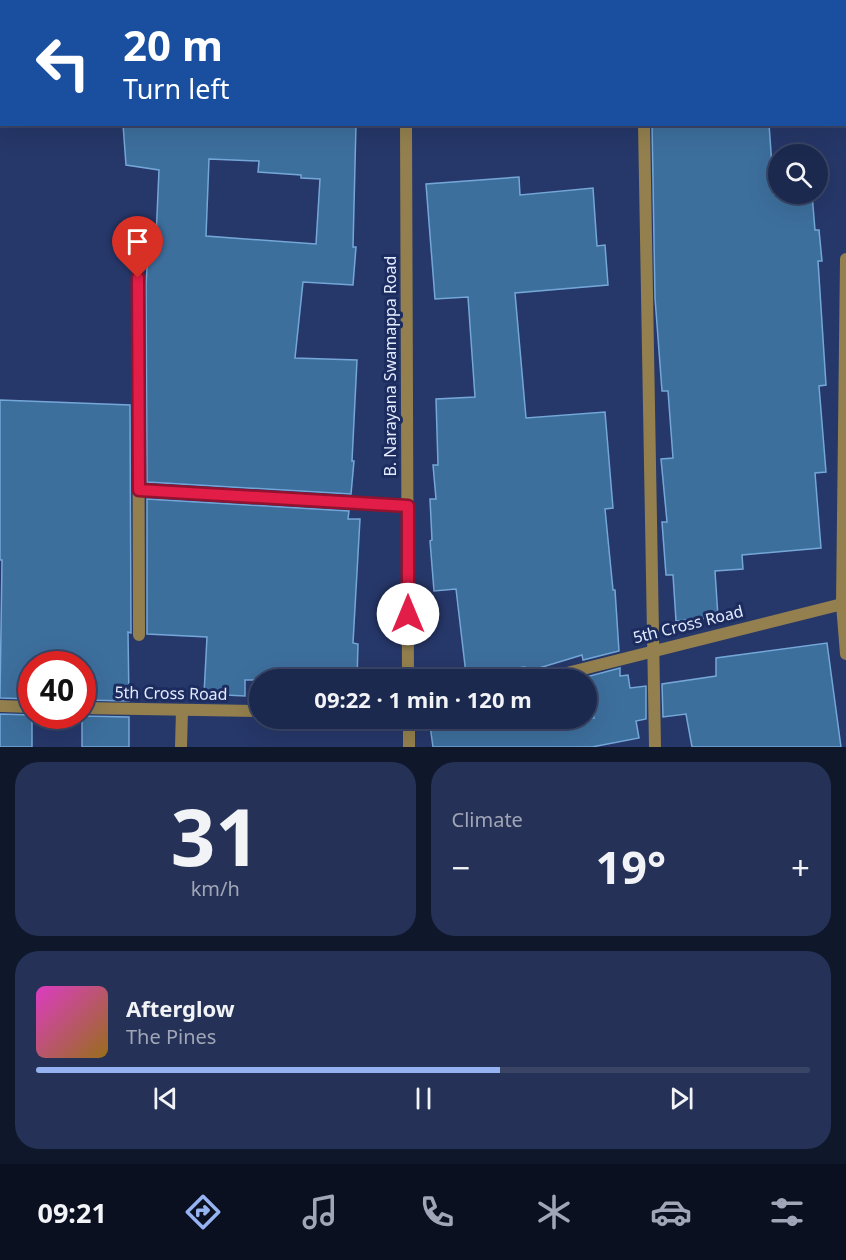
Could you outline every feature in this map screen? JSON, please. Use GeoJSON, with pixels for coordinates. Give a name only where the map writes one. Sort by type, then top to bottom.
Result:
{"type":"FeatureCollection","features":[{"type":"Feature","properties":{"kind":"street","name":"B. Narayana Swamappa Road"},"geometry":{"type":"LineString","coordinates":[[406,126],[408,669]]}},
{"type":"Feature","properties":{"kind":"street"},"geometry":{"type":"LineString","coordinates":[[644,126],[655,747]]}},
{"type":"Feature","properties":{"kind":"street"},"geometry":{"type":"LineString","coordinates":[[846,259],[844,603],[846,654]]}},
{"type":"Feature","properties":{"kind":"street"},"geometry":{"type":"LineString","coordinates":[[138,278],[139,635]]}},
{"type":"Feature","properties":{"kind":"street"},"geometry":{"type":"LineString","coordinates":[[139,490],[408,506]]}},
{"type":"Feature","properties":{"kind":"street","name":"5th Cross Road"},"geometry":{"type":"LineString","coordinates":[[580,669],[844,603]]}},
{"type":"Feature","properties":{"kind":"street"},"geometry":{"type":"LineString","coordinates":[[0,706],[18,707]]}},
{"type":"Feature","properties":{"kind":"street","name":"5th Cross Road"},"geometry":{"type":"LineString","coordinates":[[96,708],[249,711]]}},
{"type":"Feature","properties":{"kind":"street"},"geometry":{"type":"LineString","coordinates":[[181,747],[182,710]]}},
{"type":"Feature","properties":{"kind":"street"},"geometry":{"type":"LineString","coordinates":[[409,729],[409,747]]}},
{"type":"Feature","properties":{"kind":"building"},"geometry":{"type":"Polygon","coordinates":[[[123,126],[356,126],[353,247],[356,247],[353,285],[303,282],[295,358],[357,360],[351,494],[147,482],[146,284],[149,238],[156,238],[159,170],[126,165],[123,126]],[[209,159],[206,236],[316,244],[320,179],[301,178],[301,175],[258,172],[259,161],[209,159]]]}},
{"type":"Feature","properties":{"kind":"building"},"geometry":{"type":"Polygon","coordinates":[[[652,126],[769,126],[768,204],[813,204],[815,230],[819,230],[822,261],[818,261],[826,385],[819,386],[826,472],[815,473],[821,548],[742,555],[743,569],[715,571],[718,617],[676,621],[673,575],[666,575],[662,522],[667,522],[661,459],[673,458],[668,391],[662,391],[655,298],[652,126]]]}},
{"type":"Feature","properties":{"kind":"building"},"geometry":{"type":"Polygon","coordinates":[[[519,177],[520,195],[593,188],[597,246],[605,245],[608,285],[515,293],[526,418],[605,412],[613,508],[605,509],[613,590],[615,590],[619,651],[583,660],[582,655],[536,669],[525,669],[525,667],[465,669],[456,589],[434,591],[430,541],[432,540],[430,499],[436,499],[433,465],[438,465],[436,399],[475,397],[468,297],[435,299],[426,184],[519,177]]]}},
{"type":"Feature","properties":{"kind":"building"},"geometry":{"type":"Polygon","coordinates":[[[0,400],[130,405],[129,701],[96,700],[96,651],[18,651],[18,699],[0,698],[2,560],[0,560],[0,400]]]}},
{"type":"Feature","properties":{"kind":"building"},"geometry":{"type":"Polygon","coordinates":[[[147,499],[349,511],[348,519],[360,519],[353,643],[358,644],[357,669],[249,669],[249,680],[245,680],[245,696],[204,694],[207,637],[147,634],[147,499]]]}},
{"type":"Feature","properties":{"kind":"building"},"geometry":{"type":"Polygon","coordinates":[[[827,643],[841,747],[692,747],[686,714],[663,717],[662,684],[716,676],[716,658],[827,643]]]}},
{"type":"Feature","properties":{"kind":"building"},"geometry":{"type":"Polygon","coordinates":[[[620,668],[620,676],[628,675],[630,688],[646,686],[646,719],[636,721],[639,738],[592,747],[433,747],[431,729],[597,729],[597,674],[620,668]]]}},
{"type":"Feature","properties":{"kind":"building"},"geometry":{"type":"Polygon","coordinates":[[[0,714],[18,715],[18,729],[32,729],[32,747],[0,747],[0,714]]]}},
{"type":"Feature","properties":{"kind":"building"},"geometry":{"type":"Polygon","coordinates":[[[96,716],[129,717],[129,747],[82,747],[82,729],[96,729],[96,716]]]}},
{"type":"Feature","properties":{"kind":"route"},"geometry":{"type":"LineString","coordinates":[[138,278],[139,490],[408,506],[408,614]]}}]}
